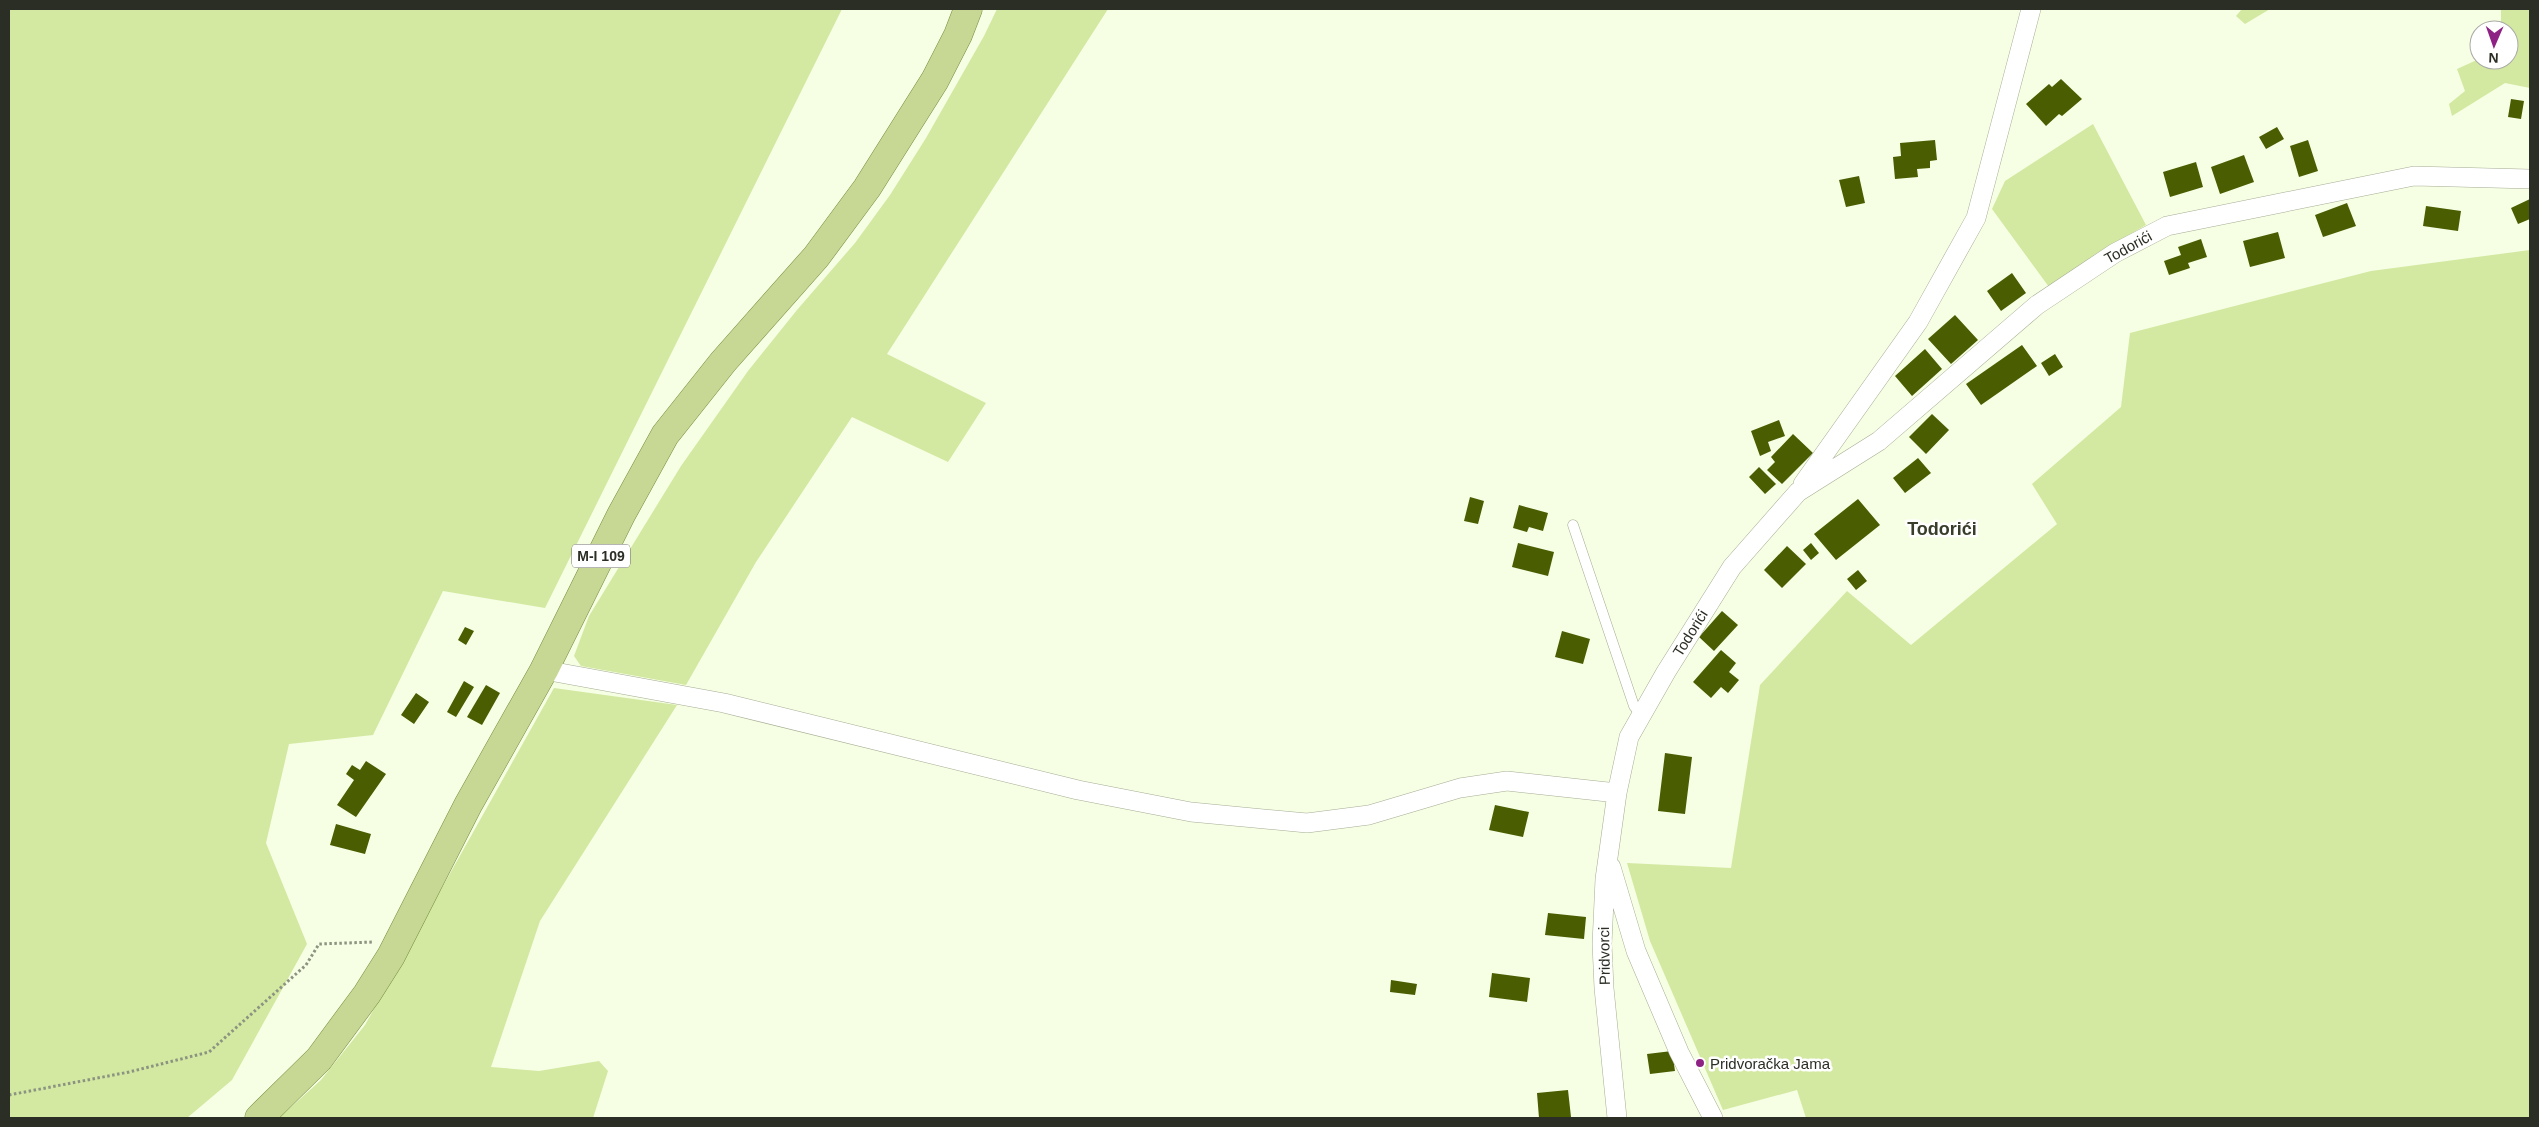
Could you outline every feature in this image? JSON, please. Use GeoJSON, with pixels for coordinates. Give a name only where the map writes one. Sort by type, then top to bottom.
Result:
{"type":"FeatureCollection","features":[{"type":"Feature","properties":{"kind":"main road","name":"M-I 109"},"geometry":{"type":"LineString","coordinates":[[259,1118],[319,1059],[367,994],[391,956],[468,805],[544,670],[621,515],[665,435],[723,362],[816,257],[867,188],[934,80],[958,35],[968,9]]}},
{"type":"Feature","properties":{"kind":"street","name":"Todorići"},"geometry":{"type":"LineString","coordinates":[[1618,793],[1629,737],[1640,715],[1732,567],[1798,492],[1918,322],[1976,218],[2031,9]]}},
{"type":"Feature","properties":{"kind":"street","name":"Todorići"},"geometry":{"type":"LineString","coordinates":[[1798,492],[1879,441],[2037,305],[2115,253],[2167,226],[2414,176],[2530,179]]}},
{"type":"Feature","properties":{"kind":"street"},"geometry":{"type":"LineString","coordinates":[[544,670],[724,702],[1078,790],[1191,812],[1308,823],[1369,815],[1460,788],[1507,781],[1618,793]]}},
{"type":"Feature","properties":{"kind":"street","name":"Pridvorci"},"geometry":{"type":"LineString","coordinates":[[1617,1118],[1604,988],[1602,944],[1608,858],[1618,793]]}},
{"type":"Feature","properties":{"kind":"street"},"geometry":{"type":"LineString","coordinates":[[1608,858],[1636,951],[1679,1052],[1713,1118]]}},
{"type":"Feature","properties":{"kind":"lane"},"geometry":{"type":"LineString","coordinates":[[1573,526],[1634,706],[1640,715]]}},
{"type":"Feature","properties":{"kind":"path"},"geometry":{"type":"LineString","coordinates":[[9,1095],[129,1072],[209,1052],[306,965],[319,944],[374,942]]}},
{"type":"Feature","properties":{"kind":"green space"},"geometry":{"type":"Polygon","coordinates":[[[9,9],[842,9],[545,608],[443,591],[373,735],[289,744],[266,843],[307,944],[232,1080],[187,1118],[9,1118],[9,9]]]}},
{"type":"Feature","properties":{"kind":"green space"},"geometry":{"type":"Polygon","coordinates":[[[997,9],[1108,9],[887,354],[986,403],[948,462],[852,417],[756,562],[686,685],[581,666],[574,656],[589,616],[681,466],[748,371],[797,310],[855,243],[890,195],[926,138],[984,36],[997,9]]]}},
{"type":"Feature","properties":{"kind":"green space"},"geometry":{"type":"Polygon","coordinates":[[[2242,9],[2270,9],[2245,24],[2236,16],[2242,9]]]}},
{"type":"Feature","properties":{"kind":"green space"},"geometry":{"type":"Polygon","coordinates":[[[2501,9],[2530,10],[2530,88],[2505,83],[2452,116],[2449,104],[2465,91],[2457,69],[2469,64],[2469,70],[2519,70],[2519,20],[2501,20],[2501,9]]]}},
{"type":"Feature","properties":{"kind":"green space"},"geometry":{"type":"Polygon","coordinates":[[[2093,124],[2146,225],[2097,253],[2049,287],[1992,209],[2005,181],[2093,124]]]}},
{"type":"Feature","properties":{"kind":"green space"},"geometry":{"type":"Polygon","coordinates":[[[2530,250],[2530,1118],[1806,1118],[1797,1090],[1723,1110],[1650,941],[1627,863],[1731,868],[1760,685],[1847,591],[1911,645],[2057,524],[2032,484],[2121,407],[2130,333],[2371,271],[2530,250]]]}},
{"type":"Feature","properties":{"kind":"green space"},"geometry":{"type":"Polygon","coordinates":[[[554,688],[677,705],[540,921],[491,1067],[539,1071],[599,1061],[608,1071],[593,1118],[279,1118],[321,1080],[365,1025],[554,688]]]}},
{"type":"Feature","properties":{"kind":"building"},"geometry":{"type":"Polygon","coordinates":[[[2061,79],[2082,99],[2062,116],[2059,114],[2046,126],[2026,104],[2049,84],[2052,87],[2061,79]]]}},
{"type":"Feature","properties":{"kind":"building"},"geometry":{"type":"Polygon","coordinates":[[[2511,99],[2524,101],[2521,119],[2508,117],[2511,99]]]}},
{"type":"Feature","properties":{"kind":"building"},"geometry":{"type":"Polygon","coordinates":[[[2277,127],[2284,139],[2266,149],[2259,137],[2277,127]]]}},
{"type":"Feature","properties":{"kind":"building"},"geometry":{"type":"Polygon","coordinates":[[[1935,140],[1937,160],[1930,161],[1930,168],[1917,169],[1918,177],[1895,179],[1893,157],[1901,156],[1900,143],[1935,140]]]}},
{"type":"Feature","properties":{"kind":"building"},"geometry":{"type":"Polygon","coordinates":[[[2308,140],[2318,171],[2299,177],[2290,146],[2308,140]]]}},
{"type":"Feature","properties":{"kind":"building"},"geometry":{"type":"Polygon","coordinates":[[[2244,155],[2254,182],[2220,194],[2211,167],[2244,155]]]}},
{"type":"Feature","properties":{"kind":"building"},"geometry":{"type":"Polygon","coordinates":[[[2196,162],[2203,187],[2170,197],[2163,172],[2196,162]]]}},
{"type":"Feature","properties":{"kind":"building"},"geometry":{"type":"Polygon","coordinates":[[[1859,176],[1865,203],[1846,207],[1839,180],[1859,176]]]}},
{"type":"Feature","properties":{"kind":"building"},"geometry":{"type":"Polygon","coordinates":[[[2530,199],[2530,219],[2518,224],[2511,208],[2530,199]]]}},
{"type":"Feature","properties":{"kind":"building"},"geometry":{"type":"Polygon","coordinates":[[[2347,203],[2356,226],[2323,237],[2315,215],[2347,203]]]}},
{"type":"Feature","properties":{"kind":"building"},"geometry":{"type":"Polygon","coordinates":[[[2426,206],[2461,211],[2458,231],[2423,226],[2426,206]]]}},
{"type":"Feature","properties":{"kind":"building"},"geometry":{"type":"Polygon","coordinates":[[[2278,232],[2285,258],[2250,267],[2243,241],[2278,232]]]}},
{"type":"Feature","properties":{"kind":"building"},"geometry":{"type":"Polygon","coordinates":[[[2201,239],[2207,257],[2188,263],[2190,268],[2169,275],[2164,261],[2181,255],[2178,247],[2201,239]]]}},
{"type":"Feature","properties":{"kind":"building"},"geometry":{"type":"Polygon","coordinates":[[[2012,273],[2026,293],[2001,311],[1987,291],[2012,273]]]}},
{"type":"Feature","properties":{"kind":"building"},"geometry":{"type":"Polygon","coordinates":[[[1955,315],[1978,340],[1951,364],[1928,339],[1955,315]]]}},
{"type":"Feature","properties":{"kind":"building"},"geometry":{"type":"Polygon","coordinates":[[[2022,345],[2037,366],[1981,405],[1966,384],[2022,345]]]}},
{"type":"Feature","properties":{"kind":"building"},"geometry":{"type":"Polygon","coordinates":[[[1925,349],[1942,369],[1912,396],[1895,376],[1925,349]]]}},
{"type":"Feature","properties":{"kind":"building"},"geometry":{"type":"Polygon","coordinates":[[[2055,354],[2063,367],[2049,376],[2041,363],[2055,354]]]}},
{"type":"Feature","properties":{"kind":"building"},"geometry":{"type":"Polygon","coordinates":[[[1932,414],[1949,430],[1926,454],[1909,437],[1932,414]]]}},
{"type":"Feature","properties":{"kind":"building"},"geometry":{"type":"Polygon","coordinates":[[[1779,420],[1785,436],[1768,442],[1771,451],[1760,456],[1751,431],[1779,420]]]}},
{"type":"Feature","properties":{"kind":"building"},"geometry":{"type":"Polygon","coordinates":[[[1793,434],[1813,453],[1782,484],[1767,470],[1775,462],[1771,457],[1793,434]]]}},
{"type":"Feature","properties":{"kind":"building"},"geometry":{"type":"Polygon","coordinates":[[[1918,458],[1931,473],[1905,493],[1893,478],[1918,458]]]}},
{"type":"Feature","properties":{"kind":"building"},"geometry":{"type":"Polygon","coordinates":[[[1759,467],[1776,484],[1765,494],[1749,477],[1759,467]]]}},
{"type":"Feature","properties":{"kind":"building"},"geometry":{"type":"Polygon","coordinates":[[[1470,497],[1484,501],[1478,524],[1464,521],[1470,497]]]}},
{"type":"Feature","properties":{"kind":"building"},"geometry":{"type":"Polygon","coordinates":[[[1858,499],[1880,525],[1836,560],[1814,534],[1858,499]]]}},
{"type":"Feature","properties":{"kind":"building"},"geometry":{"type":"Polygon","coordinates":[[[1519,505],[1548,513],[1543,531],[1529,527],[1527,532],[1513,528],[1519,505]]]}},
{"type":"Feature","properties":{"kind":"building"},"geometry":{"type":"Polygon","coordinates":[[[1518,543],[1554,552],[1548,576],[1512,567],[1518,543]]]}},
{"type":"Feature","properties":{"kind":"building"},"geometry":{"type":"Polygon","coordinates":[[[1811,543],[1819,553],[1811,560],[1803,550],[1811,543]]]}},
{"type":"Feature","properties":{"kind":"building"},"geometry":{"type":"Polygon","coordinates":[[[1787,546],[1806,564],[1782,588],[1764,570],[1787,546]]]}},
{"type":"Feature","properties":{"kind":"building"},"geometry":{"type":"Polygon","coordinates":[[[1858,570],[1867,581],[1856,590],[1847,579],[1858,570]]]}},
{"type":"Feature","properties":{"kind":"building"},"geometry":{"type":"Polygon","coordinates":[[[1722,611],[1738,625],[1714,651],[1699,637],[1722,611]]]}},
{"type":"Feature","properties":{"kind":"building"},"geometry":{"type":"Polygon","coordinates":[[[465,627],[474,631],[466,645],[458,640],[465,627]]]}},
{"type":"Feature","properties":{"kind":"building"},"geometry":{"type":"Polygon","coordinates":[[[1562,631],[1590,639],[1583,664],[1555,657],[1562,631]]]}},
{"type":"Feature","properties":{"kind":"building"},"geometry":{"type":"Polygon","coordinates":[[[1721,650],[1736,663],[1729,672],[1739,680],[1728,693],[1721,687],[1711,698],[1693,682],[1721,650]]]}},
{"type":"Feature","properties":{"kind":"building"},"geometry":{"type":"Polygon","coordinates":[[[464,681],[474,687],[456,717],[447,712],[464,681]]]}},
{"type":"Feature","properties":{"kind":"building"},"geometry":{"type":"Polygon","coordinates":[[[486,685],[500,693],[482,725],[467,717],[486,685]]]}},
{"type":"Feature","properties":{"kind":"building"},"geometry":{"type":"Polygon","coordinates":[[[416,693],[429,702],[414,724],[401,715],[416,693]]]}},
{"type":"Feature","properties":{"kind":"building"},"geometry":{"type":"Polygon","coordinates":[[[1665,753],[1692,757],[1685,814],[1658,811],[1665,753]]]}},
{"type":"Feature","properties":{"kind":"building"},"geometry":{"type":"Polygon","coordinates":[[[366,761],[386,774],[356,817],[337,805],[354,780],[346,774],[352,765],[360,770],[366,761]]]}},
{"type":"Feature","properties":{"kind":"building"},"geometry":{"type":"Polygon","coordinates":[[[1495,805],[1529,812],[1523,837],[1489,830],[1495,805]]]}},
{"type":"Feature","properties":{"kind":"building"},"geometry":{"type":"Polygon","coordinates":[[[336,824],[371,834],[365,854],[330,845],[336,824]]]}},
{"type":"Feature","properties":{"kind":"building"},"geometry":{"type":"Polygon","coordinates":[[[1548,913],[1586,917],[1584,939],[1545,935],[1548,913]]]}},
{"type":"Feature","properties":{"kind":"building"},"geometry":{"type":"Polygon","coordinates":[[[1492,973],[1530,978],[1527,1002],[1489,997],[1492,973]]]}},
{"type":"Feature","properties":{"kind":"building"},"geometry":{"type":"Polygon","coordinates":[[[1391,980],[1417,984],[1415,995],[1390,992],[1391,980]]]}},
{"type":"Feature","properties":{"kind":"building"},"geometry":{"type":"Polygon","coordinates":[[[1672,1051],[1675,1071],[1650,1074],[1647,1054],[1672,1051]]]}},
{"type":"Feature","properties":{"kind":"building"},"geometry":{"type":"Polygon","coordinates":[[[1568,1090],[1571,1117],[1539,1118],[1537,1093],[1568,1090]]]}},
{"type":"Feature","properties":{"kind":"place","name":"Pridvoračka Jama"},"geometry":{"type":"Point","coordinates":[1700,1063]}},
{"type":"Feature","properties":{"kind":"district","name":"Todorići"},"geometry":{"type":"Point","coordinates":[1942,529]}}]}
